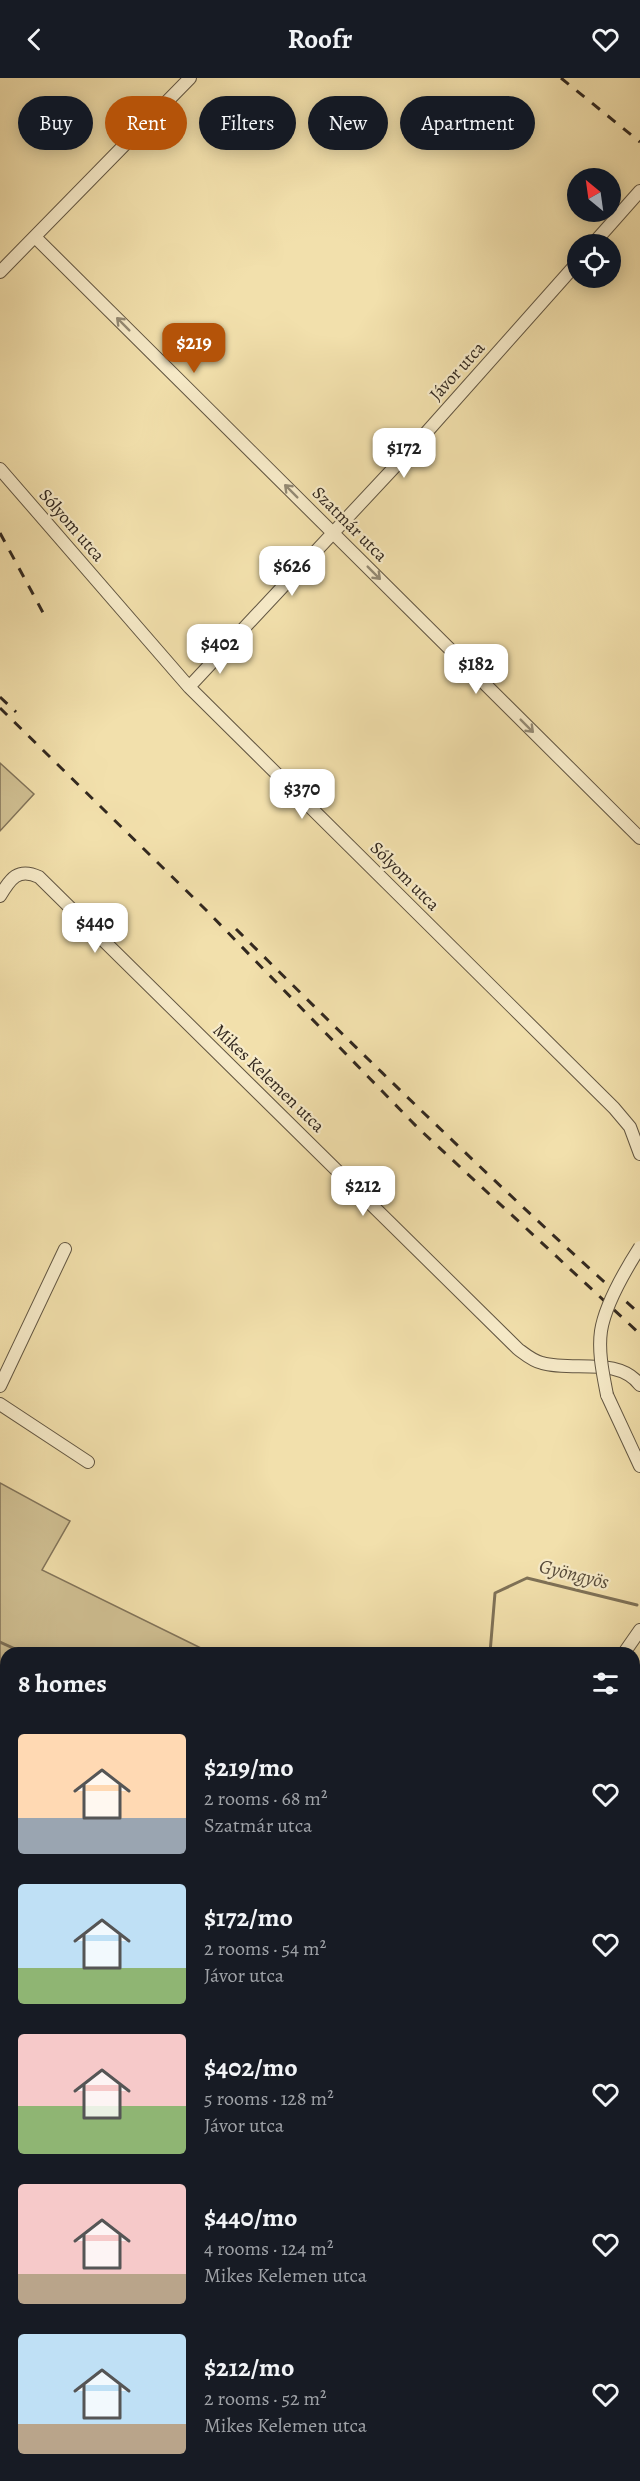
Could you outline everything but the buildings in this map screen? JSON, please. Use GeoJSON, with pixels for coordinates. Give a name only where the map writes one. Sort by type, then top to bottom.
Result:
{"type":"FeatureCollection","features":[{"type":"Feature","properties":{"kind":"street"},"geometry":{"type":"LineString","coordinates":[[0,272],[190,78]]}},
{"type":"Feature","properties":{"kind":"street"},"geometry":{"type":"LineString","coordinates":[[602,234],[640,191]]}},
{"type":"Feature","properties":{"kind":"street","name":"Szatmár utca"},"geometry":{"type":"LineString","coordinates":[[35,237],[640,838]]}},
{"type":"Feature","properties":{"kind":"street","name":"Jávor utca"},"geometry":{"type":"LineString","coordinates":[[189,687],[417,443],[567,274]]}},
{"type":"Feature","properties":{"kind":"street","name":"Sólyom utca"},"geometry":{"type":"LineString","coordinates":[[0,469],[189,687],[614,1108],[630,1127],[640,1150]]}},
{"type":"Feature","properties":{"kind":"street","name":"Mikes Kelemen utca"},"geometry":{"type":"LineString","coordinates":[[0,896],[19,873],[28,872],[39,877],[518,1349],[530,1358],[550,1365],[627,1372],[640,1385]]}},
{"type":"Feature","properties":{"kind":"street"},"geometry":{"type":"LineString","coordinates":[[640,1247],[628,1266],[601,1329],[601,1356],[607,1395],[640,1466]]}},
{"type":"Feature","properties":{"kind":"street"},"geometry":{"type":"LineString","coordinates":[[0,1386],[64,1249]]}},
{"type":"Feature","properties":{"kind":"street"},"geometry":{"type":"LineString","coordinates":[[0,1404],[88,1462]]}},
{"type":"Feature","properties":{"kind":"street"},"geometry":{"type":"LineString","coordinates":[[628,1647],[640,1630]]}},
{"type":"Feature","properties":{"kind":"shaded area"},"geometry":{"type":"Polygon","coordinates":[[[0,763],[34,794],[0,831],[0,763]]]}},
{"type":"Feature","properties":{"kind":"shaded area"},"geometry":{"type":"Polygon","coordinates":[[[0,1483],[70,1521],[42,1570],[199,1647],[0,1647],[0,1483]]]}},
{"type":"Feature","properties":{"kind":"waterway","name":"Gyöngyös"},"geometry":{"type":"LineString","coordinates":[[490,1647],[495,1593],[527,1578],[637,1605]]}},
{"type":"Feature","properties":{"kind":"waterway","name":"Gyöngyös"},"geometry":{"type":"LineString","coordinates":[[0,1642],[11,1647]]}},
{"type":"Feature","properties":{"kind":"railway"},"geometry":{"type":"LineString","coordinates":[[561,78],[640,142]]}},
{"type":"Feature","properties":{"kind":"railway"},"geometry":{"type":"LineString","coordinates":[[0,533],[47,620]]}},
{"type":"Feature","properties":{"kind":"railway"},"geometry":{"type":"LineString","coordinates":[[0,697],[16,712]]}},
{"type":"Feature","properties":{"kind":"railway"},"geometry":{"type":"LineString","coordinates":[[0,708],[206,910],[417,1127],[640,1334]]}},
{"type":"Feature","properties":{"kind":"railway"},"geometry":{"type":"LineString","coordinates":[[236,929],[435,1124],[640,1314]]}}]}
